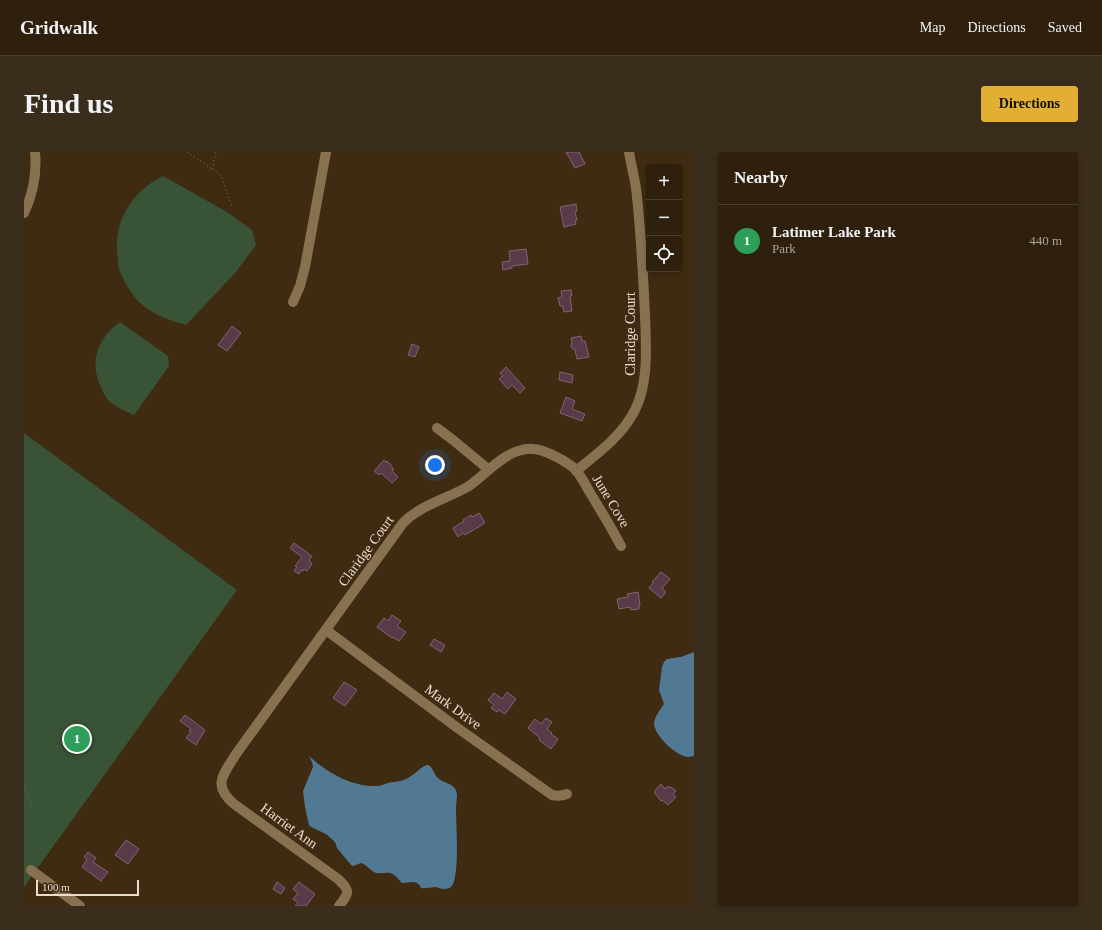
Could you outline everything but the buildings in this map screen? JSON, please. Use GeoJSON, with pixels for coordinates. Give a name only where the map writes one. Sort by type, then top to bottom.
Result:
{"type":"FeatureCollection","features":[{"type":"Feature","properties":{"kind":"street"},"geometry":{"type":"LineString","coordinates":[[24,213],[35,179],[35,152]]}},
{"type":"Feature","properties":{"kind":"street"},"geometry":{"type":"LineString","coordinates":[[293,302],[300,286],[303,274],[326,152]]}},
{"type":"Feature","properties":{"kind":"street","name":"Claridge Court"},"geometry":{"type":"LineString","coordinates":[[222,788],[224,773],[236,754],[308,653],[407,519],[416,512],[466,487],[496,463],[509,455],[522,450],[532,448],[548,453],[576,470],[609,445],[634,412],[644,382],[645,349],[643,266],[636,192],[629,152]]}},
{"type":"Feature","properties":{"kind":"street"},"geometry":{"type":"LineString","coordinates":[[438,428],[488,469]]}},
{"type":"Feature","properties":{"kind":"street","name":"June Cove"},"geometry":{"type":"LineString","coordinates":[[576,470],[610,524],[621,546]]}},
{"type":"Feature","properties":{"kind":"street","name":"Mark Drive"},"geometry":{"type":"LineString","coordinates":[[326,630],[471,738],[552,795],[567,794]]}},
{"type":"Feature","properties":{"kind":"street","name":"Harriet Ann"},"geometry":{"type":"LineString","coordinates":[[222,788],[227,798],[234,804],[344,884],[348,890],[339,906]]}},
{"type":"Feature","properties":{"kind":"street"},"geometry":{"type":"LineString","coordinates":[[31,870],[80,906]]}},
{"type":"Feature","properties":{"kind":"path"},"geometry":{"type":"LineString","coordinates":[[187,152],[221,175],[232,207]]}},
{"type":"Feature","properties":{"kind":"path"},"geometry":{"type":"LineString","coordinates":[[212,169],[216,152]]}},
{"type":"Feature","properties":{"kind":"path"},"geometry":{"type":"LineString","coordinates":[[24,787],[32,806]]}},
{"type":"Feature","properties":{"kind":"green space"},"geometry":{"type":"Polygon","coordinates":[[[163,176],[227,212],[252,230],[256,245],[236,272],[186,325],[167,319],[144,307],[125,282],[118,265],[118,233],[126,210],[142,191],[163,176]]]}},
{"type":"Feature","properties":{"kind":"green space"},"geometry":{"type":"Polygon","coordinates":[[[120,322],[168,356],[169,366],[134,415],[118,407],[106,398],[97,376],[96,358],[98,350],[106,335],[120,322]]]}},
{"type":"Feature","properties":{"kind":"green space"},"geometry":{"type":"Polygon","coordinates":[[[24,433],[237,590],[24,887],[24,433]]]}},
{"type":"Feature","properties":{"kind":"water"},"geometry":{"type":"Polygon","coordinates":[[[694,652],[694,756],[688,757],[683,756],[667,745],[655,729],[654,721],[664,704],[659,690],[664,662],[667,659],[681,657],[694,652]]]}},
{"type":"Feature","properties":{"kind":"water"},"geometry":{"type":"Polygon","coordinates":[[[309,756],[331,773],[349,781],[367,786],[378,786],[403,780],[413,775],[424,766],[428,765],[431,767],[436,776],[454,787],[457,794],[457,862],[454,882],[451,887],[445,889],[436,887],[421,888],[415,882],[402,883],[392,874],[376,873],[361,863],[353,866],[351,865],[337,848],[335,842],[326,834],[309,825],[303,791],[313,767],[309,756]]]}},
{"type":"Feature","properties":{"kind":"place","name":"Latimer Lake Park"},"geometry":{"type":"Point","coordinates":[77,739]}}]}
